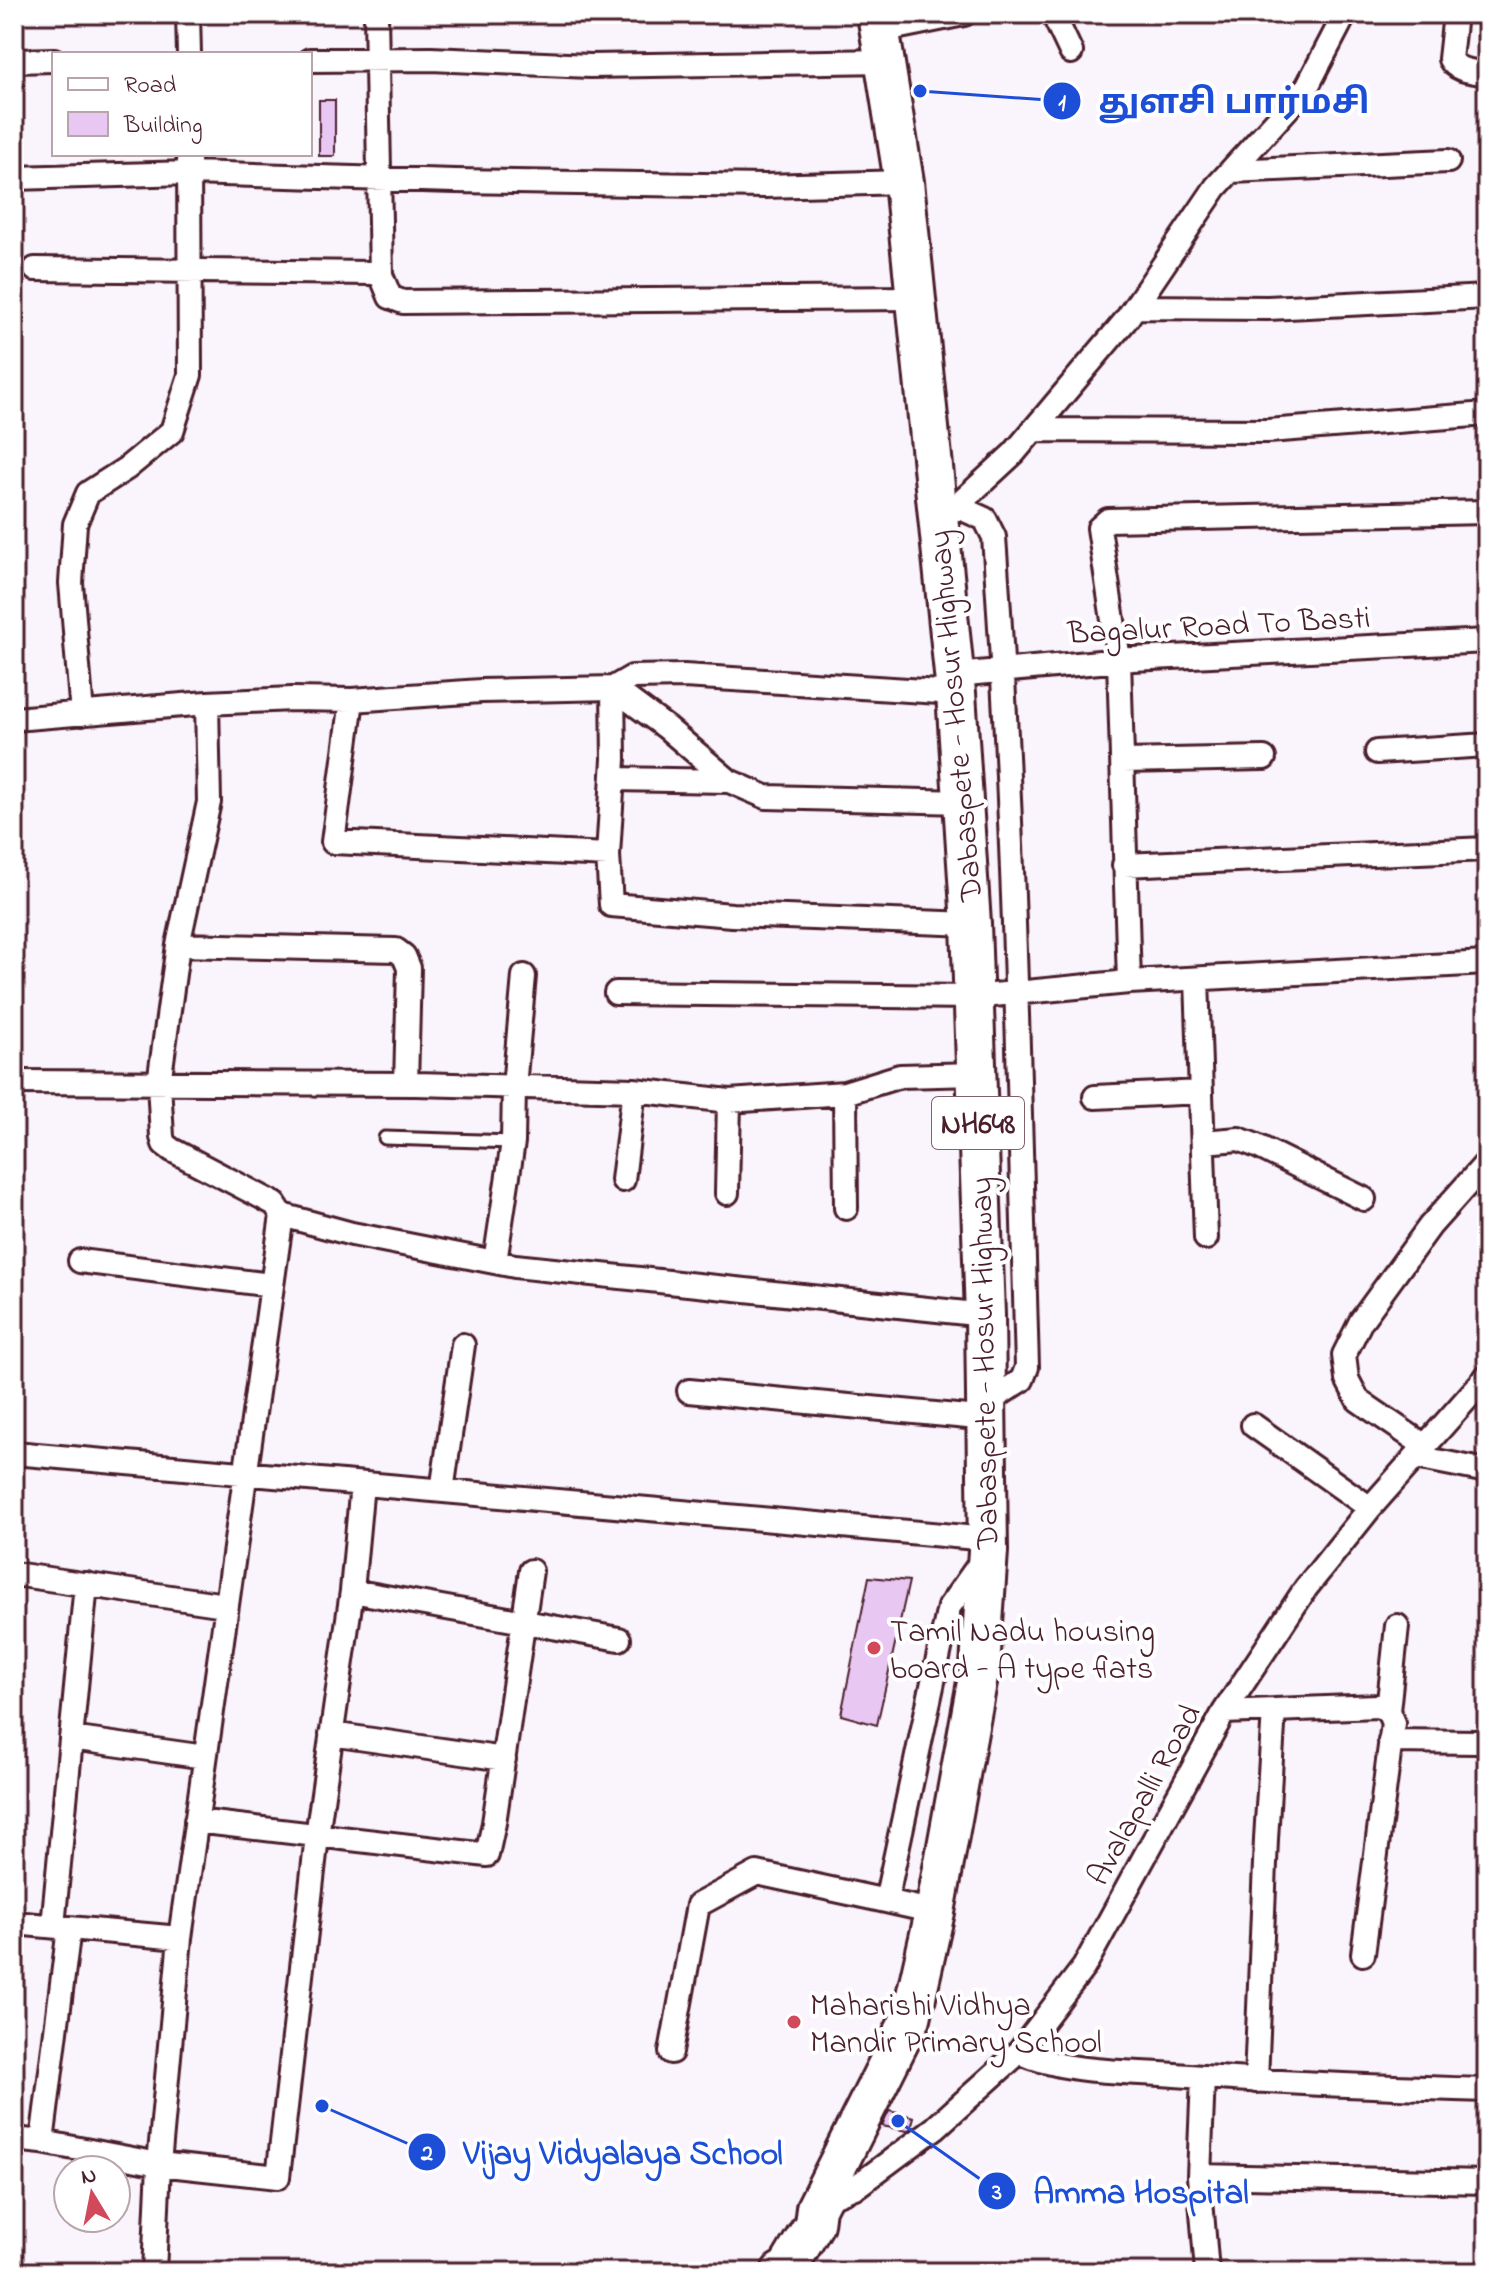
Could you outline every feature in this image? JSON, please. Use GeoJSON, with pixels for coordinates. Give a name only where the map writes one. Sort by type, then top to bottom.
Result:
{"type":"FeatureCollection","features":[{"type":"Feature","properties":{"kind":"highway","name":"Dabaspete - Hosur Highway"},"geometry":{"type":"LineString","coordinates":[[817,2205],[911,2018],[935,1912],[980,1666],[988,1545],[988,1410],[971,924],[947,514],[914,298],[904,182],[881,35]]}},
{"type":"Feature","properties":{"kind":"highway","name":"NH648"},"geometry":{"type":"LineString","coordinates":[[771,2272],[771,2262],[801,2213],[817,2205]]}},
{"type":"Feature","properties":{"kind":"highway","name":"NH648"},"geometry":{"type":"LineString","coordinates":[[781,2272],[787,2269],[814,2224],[817,2205]]}},
{"type":"Feature","properties":{"kind":"street"},"geometry":{"type":"LineString","coordinates":[[188,14],[189,52]]}},
{"type":"Feature","properties":{"kind":"street"},"geometry":{"type":"LineString","coordinates":[[376,14],[381,275],[390,297],[403,302],[914,298]]}},
{"type":"Feature","properties":{"kind":"street"},"geometry":{"type":"LineString","coordinates":[[312,60],[378,59],[590,66],[881,35],[964,14]]}},
{"type":"Feature","properties":{"kind":"street"},"geometry":{"type":"LineString","coordinates":[[1053,14],[1071,52]]}},
{"type":"Feature","properties":{"kind":"street"},"geometry":{"type":"LineString","coordinates":[[947,514],[1014,453],[1135,307],[1216,187],[1307,87],[1345,14]]}},
{"type":"Feature","properties":{"kind":"street"},"geometry":{"type":"LineString","coordinates":[[1455,14],[1452,64],[1457,68],[1487,74]]}},
{"type":"Feature","properties":{"kind":"street"},"geometry":{"type":"LineString","coordinates":[[14,61],[52,60]]}},
{"type":"Feature","properties":{"kind":"street"},"geometry":{"type":"LineString","coordinates":[[1231,171],[1448,161]]}},
{"type":"Feature","properties":{"kind":"street"},"geometry":{"type":"LineString","coordinates":[[14,178],[189,163],[379,179],[765,186],[904,182]]}},
{"type":"Feature","properties":{"kind":"street"},"geometry":{"type":"LineString","coordinates":[[82,714],[71,583],[75,524],[88,493],[127,468],[172,431],[190,375],[189,163]]}},
{"type":"Feature","properties":{"kind":"street"},"geometry":{"type":"LineString","coordinates":[[35,269],[381,275]]}},
{"type":"Feature","properties":{"kind":"street"},"geometry":{"type":"LineString","coordinates":[[1135,307],[1268,308],[1487,297]]}},
{"type":"Feature","properties":{"kind":"street"},"geometry":{"type":"LineString","coordinates":[[1033,430],[1268,431],[1487,414]]}},
{"type":"Feature","properties":{"kind":"street"},"geometry":{"type":"LineString","coordinates":[[1129,982],[1119,660],[1099,528],[1108,520],[1487,512]]}},
{"type":"Feature","properties":{"kind":"street"},"geometry":{"type":"LineString","coordinates":[[689,1391],[988,1410],[1022,1380],[1027,1367],[1017,993],[1004,670],[994,537],[985,519],[947,514]]}},
{"type":"Feature","properties":{"kind":"street","name":"Bagalur Road To Basti"},"geometry":{"type":"LineString","coordinates":[[14,719],[207,703],[613,688],[632,677],[956,684],[1004,670],[1119,660],[1487,641]]}},
{"type":"Feature","properties":{"kind":"street"},"geometry":{"type":"LineString","coordinates":[[613,688],[613,779],[608,855],[611,905],[732,915],[971,924]]}},
{"type":"Feature","properties":{"kind":"street"},"geometry":{"type":"LineString","coordinates":[[613,688],[667,728],[729,781],[766,797],[964,802]]}},
{"type":"Feature","properties":{"kind":"street"},"geometry":{"type":"LineString","coordinates":[[352,700],[333,842],[608,855]]}},
{"type":"Feature","properties":{"kind":"street"},"geometry":{"type":"LineString","coordinates":[[154,2272],[159,2164],[180,1938],[282,1215],[275,1204],[164,1144],[159,1083],[178,945],[209,802],[207,703]]}},
{"type":"Feature","properties":{"kind":"street"},"geometry":{"type":"LineString","coordinates":[[1377,752],[1487,745]]}},
{"type":"Feature","properties":{"kind":"street"},"geometry":{"type":"LineString","coordinates":[[1124,761],[1264,758]]}},
{"type":"Feature","properties":{"kind":"street"},"geometry":{"type":"LineString","coordinates":[[613,779],[729,781]]}},
{"type":"Feature","properties":{"kind":"street"},"geometry":{"type":"LineString","coordinates":[[1124,865],[1487,849]]}},
{"type":"Feature","properties":{"kind":"street"},"geometry":{"type":"LineString","coordinates":[[178,945],[396,950],[404,956],[409,968],[406,1084]]}},
{"type":"Feature","properties":{"kind":"street"},"geometry":{"type":"LineString","coordinates":[[616,993],[973,997],[1129,982],[1487,963]]}},
{"type":"Feature","properties":{"kind":"street"},"geometry":{"type":"LineString","coordinates":[[495,1262],[513,1142],[514,1087],[524,976]]}},
{"type":"Feature","properties":{"kind":"street"},"geometry":{"type":"LineString","coordinates":[[1197,979],[1206,1238]]}},
{"type":"Feature","properties":{"kind":"street"},"geometry":{"type":"LineString","coordinates":[[14,1082],[406,1084],[634,1090],[729,1101],[845,1093],[900,1076],[976,1074]]}},
{"type":"Feature","properties":{"kind":"street"},"geometry":{"type":"LineString","coordinates":[[623,1180],[634,1090]]}},
{"type":"Feature","properties":{"kind":"street"},"geometry":{"type":"LineString","coordinates":[[1095,1097],[1201,1092]]}},
{"type":"Feature","properties":{"kind":"street"},"geometry":{"type":"LineString","coordinates":[[845,1093],[846,1208]]}},
{"type":"Feature","properties":{"kind":"street"},"geometry":{"type":"LineString","coordinates":[[727,1193],[729,1101]]}},
{"type":"Feature","properties":{"kind":"street"},"geometry":{"type":"LineString","coordinates":[[1203,1142],[1239,1139],[1364,1199]]}},
{"type":"Feature","properties":{"kind":"street"},"geometry":{"type":"LineString","coordinates":[[1487,1162],[1422,1238],[1361,1321],[1344,1355],[1347,1379],[1358,1400],[1420,1452],[1487,1471]]}},
{"type":"Feature","properties":{"kind":"street"},"geometry":{"type":"LineString","coordinates":[[282,1215],[352,1234],[495,1262],[985,1315]]}},
{"type":"Feature","properties":{"kind":"street"},"geometry":{"type":"LineString","coordinates":[[80,1261],[271,1285]]}},
{"type":"Feature","properties":{"kind":"street"},"geometry":{"type":"LineString","coordinates":[[442,1491],[463,1345]]}},
{"type":"Feature","properties":{"kind":"street","name":"Avalapalli Road"},"geometry":{"type":"LineString","coordinates":[[817,2205],[857,2186],[924,2137],[1019,2052],[1084,1967],[1224,1712],[1306,1588],[1370,1508],[1487,1376]]}},
{"type":"Feature","properties":{"kind":"street"},"geometry":{"type":"LineString","coordinates":[[1253,1425],[1370,1508]]}},
{"type":"Feature","properties":{"kind":"street"},"geometry":{"type":"LineString","coordinates":[[14,1453],[442,1491],[988,1545],[949,1607],[886,1901]]}},
{"type":"Feature","properties":{"kind":"street"},"geometry":{"type":"LineString","coordinates":[[14,2139],[159,2164],[278,2177],[317,1836],[352,1591],[362,1484]]}},
{"type":"Feature","properties":{"kind":"street"},"geometry":{"type":"LineString","coordinates":[[196,1821],[487,1855],[531,1571]]}},
{"type":"Feature","properties":{"kind":"street"},"geometry":{"type":"LineString","coordinates":[[14,1574],[225,1605]]}},
{"type":"Feature","properties":{"kind":"street"},"geometry":{"type":"LineString","coordinates":[[42,2142],[61,1927],[71,1738],[86,1584]]}},
{"type":"Feature","properties":{"kind":"street"},"geometry":{"type":"LineString","coordinates":[[352,1591],[619,1639]]}},
{"type":"Feature","properties":{"kind":"street"},"geometry":{"type":"LineString","coordinates":[[1363,1954],[1393,1723],[1388,1711],[1397,1626]]}},
{"type":"Feature","properties":{"kind":"street"},"geometry":{"type":"LineString","coordinates":[[1224,1712],[1378,1706],[1388,1711]]}},
{"type":"Feature","properties":{"kind":"street"},"geometry":{"type":"LineString","coordinates":[[1256,2081],[1274,1710]]}},
{"type":"Feature","properties":{"kind":"street"},"geometry":{"type":"LineString","coordinates":[[331,1734],[504,1759]]}},
{"type":"Feature","properties":{"kind":"street"},"geometry":{"type":"LineString","coordinates":[[71,1738],[205,1757]]}},
{"type":"Feature","properties":{"kind":"street"},"geometry":{"type":"LineString","coordinates":[[1390,1741],[1478,1742],[1487,1739]]}},
{"type":"Feature","properties":{"kind":"street"},"geometry":{"type":"LineString","coordinates":[[671,2052],[698,1905],[757,1873],[935,1912]]}},
{"type":"Feature","properties":{"kind":"street"},"geometry":{"type":"LineString","coordinates":[[14,1923],[180,1938]]}},
{"type":"Feature","properties":{"kind":"street"},"geometry":{"type":"LineString","coordinates":[[1019,2052],[1043,2063],[1087,2069],[1256,2081],[1487,2090]]}},
{"type":"Feature","properties":{"kind":"street"},"geometry":{"type":"LineString","coordinates":[[1203,2077],[1199,2176],[1207,2272]]}},
{"type":"Feature","properties":{"kind":"street"},"geometry":{"type":"LineString","coordinates":[[1199,2176],[1487,2182]]}},
{"type":"Feature","properties":{"kind":"lane"},"geometry":{"type":"LineString","coordinates":[[385,1138],[513,1142]]}},
{"type":"Feature","properties":{"kind":"building"},"geometry":{"type":"Polygon","coordinates":[[[319,100],[335,100],[335,156],[319,156],[319,100]]]}},
{"type":"Feature","properties":{"kind":"building","name":"Tamil Nadu housing board - A type flats"},"geometry":{"type":"Polygon","coordinates":[[[869,1577],[909,1581],[877,1725],[841,1715],[869,1577]]]}},
{"type":"Feature","properties":{"kind":"building"},"geometry":{"type":"Polygon","coordinates":[[[889,2111],[914,2117],[911,2128],[907,2131],[882,2126],[889,2111]]]}},
{"type":"Feature","properties":{"kind":"place","name":"துளசி பார்மசி"},"geometry":{"type":"Point","coordinates":[920,91]}},
{"type":"Feature","properties":{"kind":"place","name":"Tamil Nadu housing board - A type flats"},"geometry":{"type":"Point","coordinates":[874,1648]}},
{"type":"Feature","properties":{"kind":"place","name":"Maharishi Vidhya Mandir Primary School"},"geometry":{"type":"Point","coordinates":[794,2022]}},
{"type":"Feature","properties":{"kind":"place","name":"Vijay Vidyalaya School"},"geometry":{"type":"Point","coordinates":[322,2106]}},
{"type":"Feature","properties":{"kind":"place","name":"Amma Hospital"},"geometry":{"type":"Point","coordinates":[898,2121]}}]}
